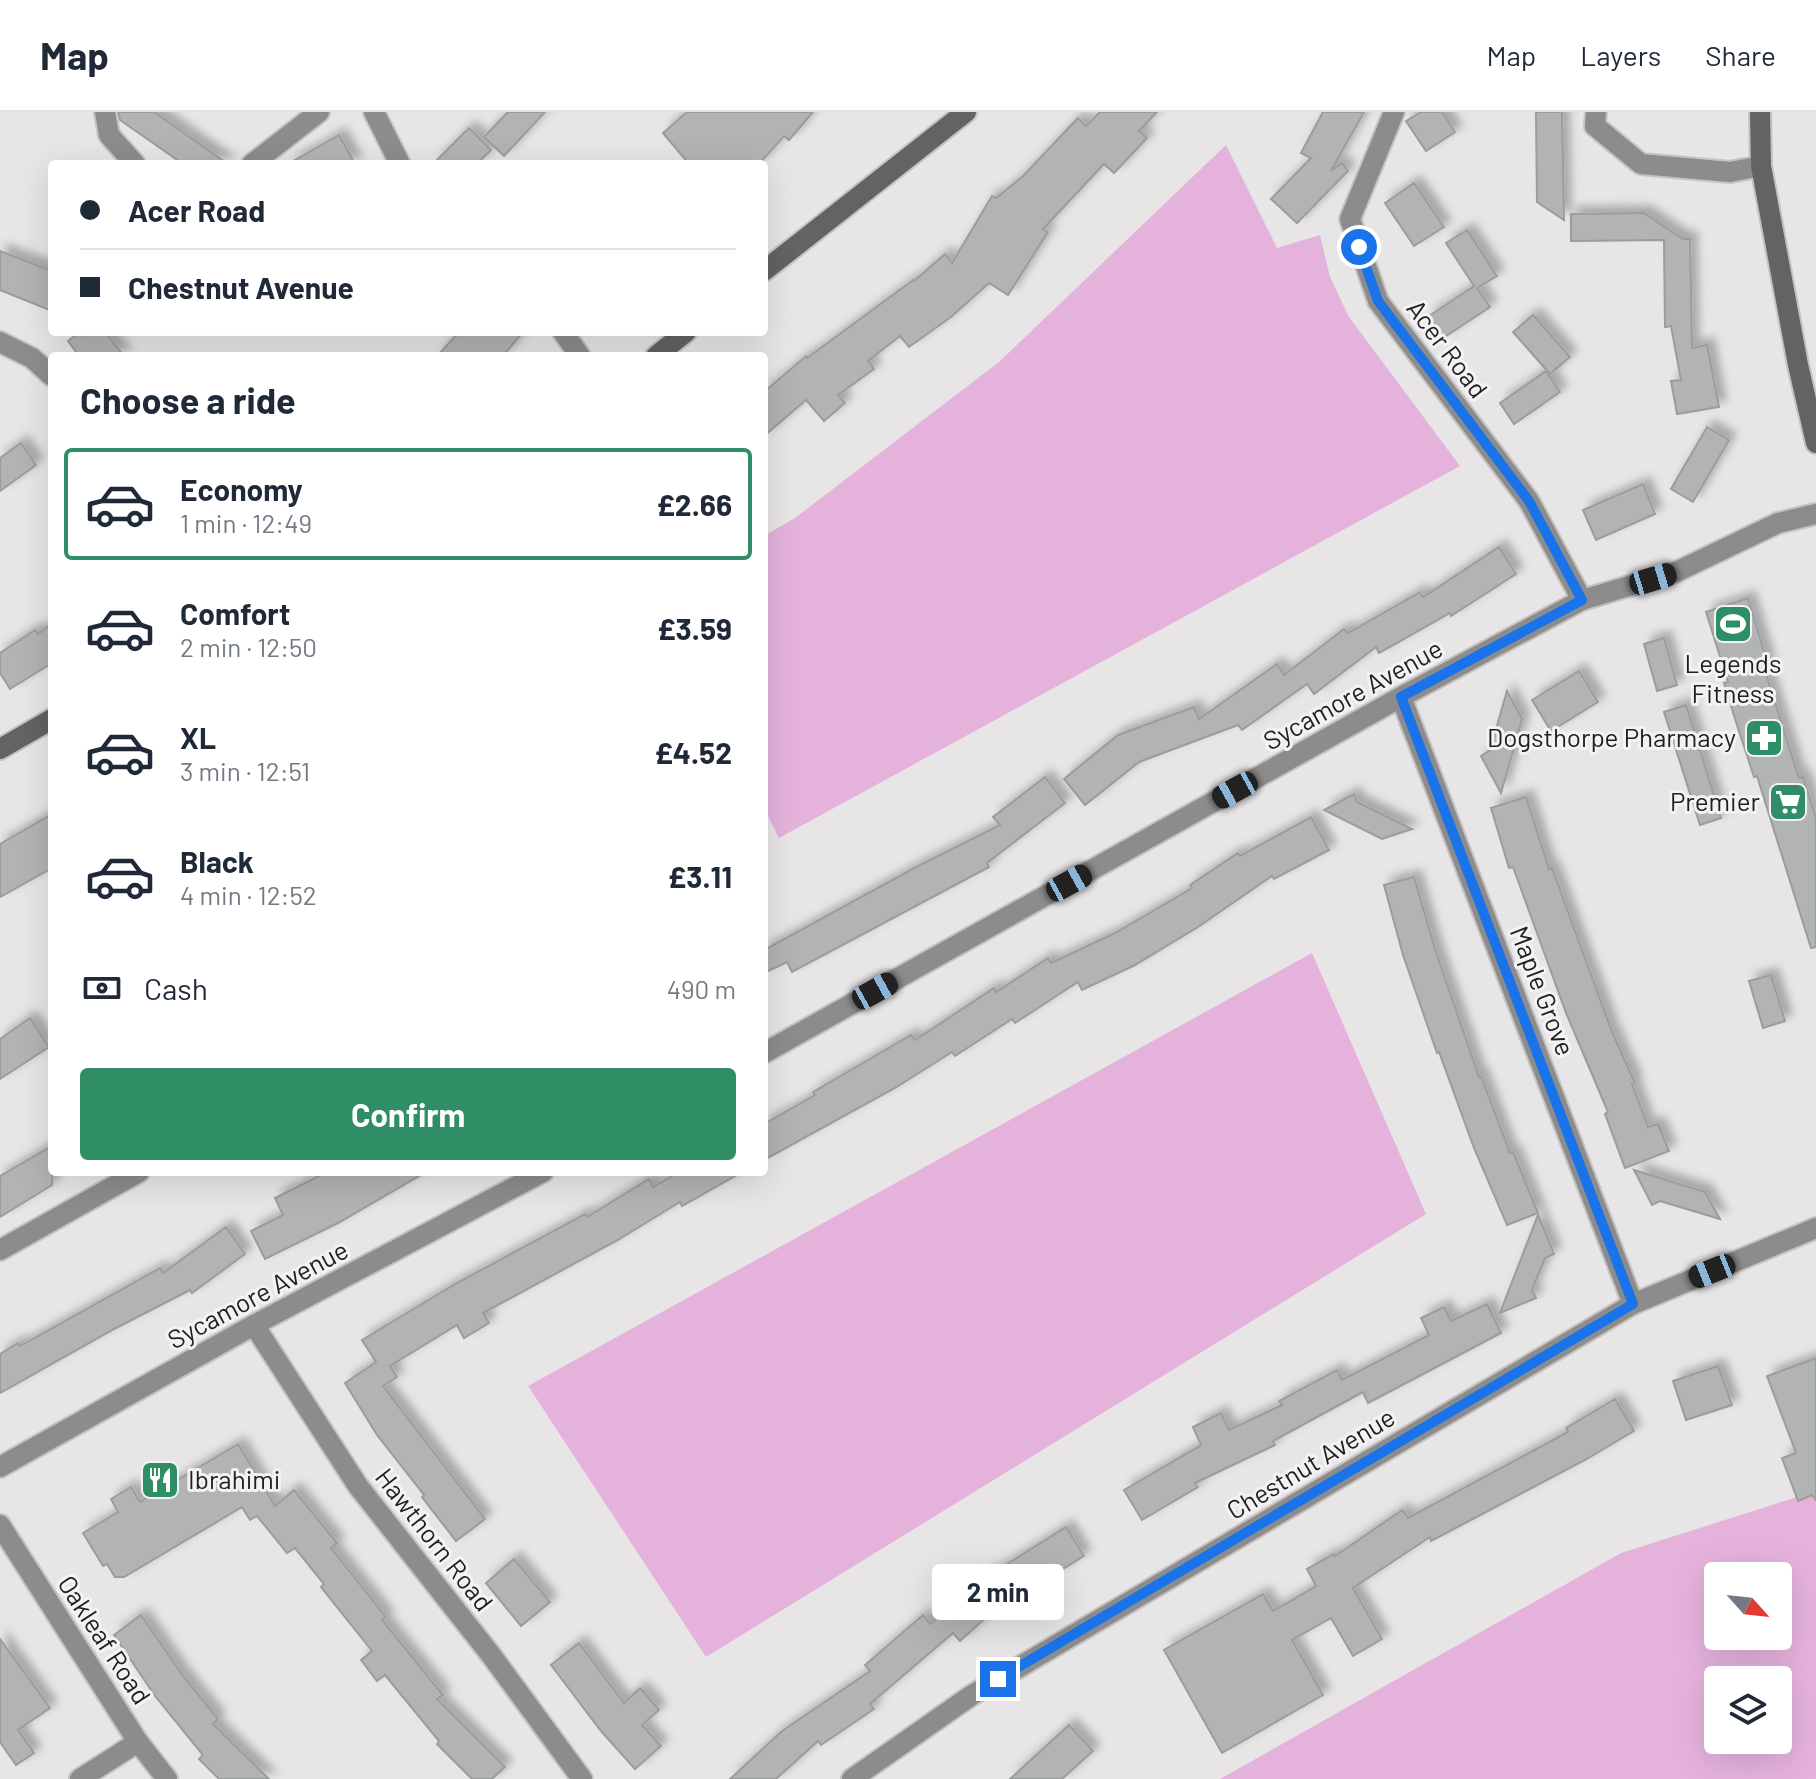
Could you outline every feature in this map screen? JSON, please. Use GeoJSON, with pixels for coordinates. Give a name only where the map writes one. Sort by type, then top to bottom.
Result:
{"type":"FeatureCollection","features":[{"type":"Feature","properties":{"kind":"street"},"geometry":{"type":"LineString","coordinates":[[105,112],[109,135],[131,160]]}},
{"type":"Feature","properties":{"kind":"street"},"geometry":{"type":"LineString","coordinates":[[257,160],[319,112]]}},
{"type":"Feature","properties":{"kind":"street"},"geometry":{"type":"LineString","coordinates":[[374,112],[398,160]]}},
{"type":"Feature","properties":{"kind":"street"},"geometry":{"type":"LineString","coordinates":[[768,268],[966,112]]}},
{"type":"Feature","properties":{"kind":"street","name":"Acer Road"},"geometry":{"type":"LineString","coordinates":[[1394,112],[1350,219],[1378,301],[1529,501],[1582,600]]}},
{"type":"Feature","properties":{"kind":"street"},"geometry":{"type":"LineString","coordinates":[[1596,112],[1595,126],[1641,164],[1730,172],[1761,166]]}},
{"type":"Feature","properties":{"kind":"street"},"geometry":{"type":"LineString","coordinates":[[1760,112],[1761,166],[1798,365],[1816,443]]}},
{"type":"Feature","properties":{"kind":"street"},"geometry":{"type":"LineString","coordinates":[[661,352],[681,336]]}},
{"type":"Feature","properties":{"kind":"street"},"geometry":{"type":"LineString","coordinates":[[0,342],[32,358],[48,372]]}},
{"type":"Feature","properties":{"kind":"street","name":"Sycamore Avenue"},"geometry":{"type":"LineString","coordinates":[[768,1051],[1401,697],[1582,600],[1676,572],[1778,523],[1816,514]]}},
{"type":"Feature","properties":{"kind":"street","name":"Maple Grove"},"geometry":{"type":"LineString","coordinates":[[1401,697],[1633,1304]]}},
{"type":"Feature","properties":{"kind":"street"},"geometry":{"type":"LineString","coordinates":[[0,749],[48,721]]}},
{"type":"Feature","properties":{"kind":"street"},"geometry":{"type":"LineString","coordinates":[[0,1250],[132,1176]]}},
{"type":"Feature","properties":{"kind":"street","name":"Sycamore Avenue"},"geometry":{"type":"LineString","coordinates":[[0,1467],[254,1325],[535,1176]]}},
{"type":"Feature","properties":{"kind":"street","name":"Chestnut Avenue"},"geometry":{"type":"LineString","coordinates":[[852,1779],[972,1695],[1633,1304],[1816,1228]]}},
{"type":"Feature","properties":{"kind":"street","name":"Hawthorn Road"},"geometry":{"type":"LineString","coordinates":[[254,1325],[358,1486],[491,1655],[582,1779]]}},
{"type":"Feature","properties":{"kind":"street","name":"Oakleaf Road"},"geometry":{"type":"LineString","coordinates":[[0,1525],[138,1742],[167,1779]]}},
{"type":"Feature","properties":{"kind":"street"},"geometry":{"type":"LineString","coordinates":[[80,1779],[138,1742]]}},
{"type":"Feature","properties":{"kind":"shaded area"},"geometry":{"type":"Polygon","coordinates":[[[1226,145],[1277,248],[1320,235],[1330,277],[1349,317],[1460,466],[779,838],[768,816],[768,534],[795,518],[999,362],[1226,145]]]}},
{"type":"Feature","properties":{"kind":"shaded area"},"geometry":{"type":"Polygon","coordinates":[[[1312,953],[1426,1214],[706,1657],[528,1386],[1312,953]]]}},
{"type":"Feature","properties":{"kind":"shaded area"},"geometry":{"type":"Polygon","coordinates":[[[1816,1491],[1816,1779],[1220,1779],[1621,1553],[1816,1491]]]}},
{"type":"Feature","properties":{"kind":"building"},"geometry":{"type":"Polygon","coordinates":[[[118,112],[154,112],[222,160],[177,160],[120,120],[118,112]]]}},
{"type":"Feature","properties":{"kind":"building"},"geometry":{"type":"Polygon","coordinates":[[[508,112],[545,112],[504,156],[484,137],[508,112]]]}},
{"type":"Feature","properties":{"kind":"building"},"geometry":{"type":"Polygon","coordinates":[[[687,112],[813,112],[789,140],[784,136],[763,160],[686,160],[663,133],[687,112]]]}},
{"type":"Feature","properties":{"kind":"building"},"geometry":{"type":"Polygon","coordinates":[[[1100,112],[1157,112],[1139,131],[1147,138],[1114,173],[1104,164],[1043,229],[1048,232],[1008,295],[989,283],[951,317],[909,347],[900,336],[868,361],[874,369],[838,395],[845,403],[824,421],[806,400],[768,433],[768,389],[806,356],[914,281],[945,254],[952,263],[992,196],[996,198],[1023,176],[1078,118],[1086,126],[1100,112]]]}},
{"type":"Feature","properties":{"kind":"building"},"geometry":{"type":"Polygon","coordinates":[[[1323,112],[1364,112],[1331,171],[1342,163],[1348,171],[1297,223],[1271,199],[1311,158],[1301,153],[1323,112]]]}},
{"type":"Feature","properties":{"kind":"building"},"geometry":{"type":"Polygon","coordinates":[[[1421,112],[1442,112],[1455,132],[1426,151],[1406,121],[1421,112]]]}},
{"type":"Feature","properties":{"kind":"building"},"geometry":{"type":"Polygon","coordinates":[[[1536,112],[1562,112],[1564,220],[1537,202],[1536,112]]]}},
{"type":"Feature","properties":{"kind":"building"},"geometry":{"type":"Polygon","coordinates":[[[469,128],[491,150],[481,160],[437,160],[469,128]]]}},
{"type":"Feature","properties":{"kind":"building"},"geometry":{"type":"Polygon","coordinates":[[[339,135],[353,160],[295,160],[339,135]]]}},
{"type":"Feature","properties":{"kind":"building"},"geometry":{"type":"Polygon","coordinates":[[[1414,183],[1444,227],[1414,246],[1385,203],[1414,183]]]}},
{"type":"Feature","properties":{"kind":"building"},"geometry":{"type":"Polygon","coordinates":[[[1644,213],[1683,239],[1690,239],[1692,348],[1707,345],[1719,407],[1677,414],[1671,381],[1681,380],[1671,326],[1665,327],[1664,240],[1571,241],[1571,214],[1644,213]]]}},
{"type":"Feature","properties":{"kind":"building"},"geometry":{"type":"Polygon","coordinates":[[[1467,230],[1497,276],[1477,288],[1490,307],[1443,338],[1429,316],[1474,286],[1446,243],[1467,230]]]}},
{"type":"Feature","properties":{"kind":"building"},"geometry":{"type":"Polygon","coordinates":[[[0,251],[48,269],[48,309],[0,290],[0,251]]]}},
{"type":"Feature","properties":{"kind":"building"},"geometry":{"type":"Polygon","coordinates":[[[1533,315],[1570,357],[1550,374],[1513,332],[1533,315]]]}},
{"type":"Feature","properties":{"kind":"building"},"geometry":{"type":"Polygon","coordinates":[[[75,336],[108,336],[121,352],[76,352],[68,341],[75,336]]]}},
{"type":"Feature","properties":{"kind":"building"},"geometry":{"type":"Polygon","coordinates":[[[455,336],[520,336],[506,352],[441,352],[455,336]]]}},
{"type":"Feature","properties":{"kind":"building"},"geometry":{"type":"Polygon","coordinates":[[[1546,371],[1560,392],[1514,424],[1500,403],[1546,371]]]}},
{"type":"Feature","properties":{"kind":"building"},"geometry":{"type":"Polygon","coordinates":[[[1707,427],[1729,440],[1693,502],[1671,489],[1707,427]]]}},
{"type":"Feature","properties":{"kind":"building"},"geometry":{"type":"Polygon","coordinates":[[[21,443],[36,465],[0,491],[0,458],[21,443]]]}},
{"type":"Feature","properties":{"kind":"building"},"geometry":{"type":"Polygon","coordinates":[[[1643,484],[1655,514],[1596,540],[1583,510],[1643,484]]]}},
{"type":"Feature","properties":{"kind":"building"},"geometry":{"type":"Polygon","coordinates":[[[1499,547],[1516,574],[1451,616],[1450,613],[1379,653],[1376,647],[1314,694],[1307,684],[1242,730],[1238,725],[1139,762],[1085,805],[1064,779],[1118,735],[1194,707],[1199,719],[1277,664],[1284,675],[1344,629],[1348,633],[1420,592],[1423,597],[1499,547]]]}},
{"type":"Feature","properties":{"kind":"building"},"geometry":{"type":"Polygon","coordinates":[[[1748,598],[1768,665],[1764,667],[1799,778],[1803,777],[1816,819],[1816,947],[1811,948],[1757,776],[1754,777],[1736,722],[1724,683],[1728,682],[1706,612],[1748,598]]]}},
{"type":"Feature","properties":{"kind":"building"},"geometry":{"type":"Polygon","coordinates":[[[48,626],[48,665],[10,689],[0,673],[0,653],[35,630],[38,634],[48,626]]]}},
{"type":"Feature","properties":{"kind":"building"},"geometry":{"type":"Polygon","coordinates":[[[1664,638],[1677,685],[1657,691],[1644,644],[1664,638]]]}},
{"type":"Feature","properties":{"kind":"building"},"geometry":{"type":"Polygon","coordinates":[[[1579,671],[1598,702],[1551,731],[1532,700],[1579,671]]]}},
{"type":"Feature","properties":{"kind":"building"},"geometry":{"type":"Polygon","coordinates":[[[1507,691],[1522,719],[1501,793],[1481,756],[1490,750],[1507,691]]]}},
{"type":"Feature","properties":{"kind":"building"},"geometry":{"type":"Polygon","coordinates":[[[1686,705],[1721,818],[1700,825],[1664,712],[1686,705]]]}},
{"type":"Feature","properties":{"kind":"building"},"geometry":{"type":"Polygon","coordinates":[[[1045,777],[1065,803],[987,863],[989,867],[792,972],[787,962],[768,971],[768,948],[1000,825],[993,817],[1045,777]]]}},
{"type":"Feature","properties":{"kind":"building"},"geometry":{"type":"Polygon","coordinates":[[[1354,794],[1357,802],[1412,829],[1382,839],[1324,810],[1354,794]]]}},
{"type":"Feature","properties":{"kind":"building"},"geometry":{"type":"Polygon","coordinates":[[[1526,797],[1549,869],[1552,868],[1612,1032],[1635,1083],[1632,1084],[1648,1127],[1658,1124],[1669,1151],[1625,1168],[1605,1114],[1608,1112],[1566,1013],[1513,867],[1509,868],[1491,808],[1526,797]]]}},
{"type":"Feature","properties":{"kind":"building"},"geometry":{"type":"Polygon","coordinates":[[[48,816],[48,870],[0,897],[0,844],[48,816]]]}},
{"type":"Feature","properties":{"kind":"building"},"geometry":{"type":"Polygon","coordinates":[[[1311,817],[1329,850],[1274,879],[1272,876],[1198,927],[1135,965],[1082,990],[1078,982],[1015,1023],[1012,1019],[955,1056],[952,1052],[895,1088],[768,1158],[768,1122],[815,1095],[813,1092],[911,1035],[915,1040],[994,988],[996,992],[1048,958],[1051,963],[1115,933],[1192,888],[1190,885],[1238,853],[1240,856],[1311,817]]]}},
{"type":"Feature","properties":{"kind":"building"},"geometry":{"type":"Polygon","coordinates":[[[1414,877],[1479,1077],[1538,1213],[1507,1225],[1437,1053],[1403,955],[1384,885],[1414,877]]]}},
{"type":"Feature","properties":{"kind":"building"},"geometry":{"type":"Polygon","coordinates":[[[1771,975],[1785,1021],[1763,1028],[1749,981],[1771,975]]]}},
{"type":"Feature","properties":{"kind":"building"},"geometry":{"type":"Polygon","coordinates":[[[30,1018],[48,1048],[0,1079],[0,1039],[30,1018]]]}},
{"type":"Feature","properties":{"kind":"building"},"geometry":{"type":"Polygon","coordinates":[[[48,1148],[48,1176],[52,1176],[52,1185],[0,1217],[0,1176],[48,1148]]]}},
{"type":"Feature","properties":{"kind":"building"},"geometry":{"type":"Polygon","coordinates":[[[1634,1170],[1705,1192],[1720,1219],[1660,1201],[1652,1205],[1634,1170]]]}},
{"type":"Feature","properties":{"kind":"building"},"geometry":{"type":"Polygon","coordinates":[[[319,1176],[419,1176],[338,1223],[265,1259],[251,1231],[283,1215],[275,1198],[319,1176]]]}},
{"type":"Feature","properties":{"kind":"building"},"geometry":{"type":"Polygon","coordinates":[[[672,1176],[735,1176],[682,1206],[680,1202],[618,1240],[483,1313],[489,1323],[464,1338],[457,1325],[390,1366],[397,1377],[383,1386],[485,1519],[456,1541],[377,1435],[345,1383],[376,1362],[362,1340],[455,1284],[585,1214],[587,1217],[649,1179],[653,1187],[672,1176]]]}},
{"type":"Feature","properties":{"kind":"building"},"geometry":{"type":"Polygon","coordinates":[[[1538,1215],[1554,1254],[1545,1258],[1532,1290],[1536,1298],[1500,1313],[1538,1215]]]}},
{"type":"Feature","properties":{"kind":"building"},"geometry":{"type":"Polygon","coordinates":[[[226,1227],[245,1254],[192,1293],[190,1290],[116,1328],[0,1393],[0,1354],[18,1343],[20,1346],[160,1268],[163,1273],[226,1227]]]}},
{"type":"Feature","properties":{"kind":"building"},"geometry":{"type":"Polygon","coordinates":[[[1487,1304],[1501,1333],[1368,1403],[1363,1392],[1273,1441],[1275,1445],[1195,1483],[1198,1487],[1142,1520],[1124,1490],[1201,1445],[1193,1427],[1221,1413],[1229,1430],[1282,1405],[1279,1401],[1337,1370],[1342,1380],[1429,1335],[1421,1318],[1444,1307],[1451,1321],[1487,1304]]]}},
{"type":"Feature","properties":{"kind":"building"},"geometry":{"type":"Polygon","coordinates":[[[1816,1358],[1816,1500],[1812,1495],[1798,1501],[1782,1458],[1796,1453],[1767,1376],[1816,1358]]]}},
{"type":"Feature","properties":{"kind":"building"},"geometry":{"type":"Polygon","coordinates":[[[1718,1366],[1732,1405],[1686,1420],[1673,1381],[1718,1366]]]}},
{"type":"Feature","properties":{"kind":"building"},"geometry":{"type":"Polygon","coordinates":[[[1615,1399],[1634,1431],[1431,1541],[1430,1537],[1353,1588],[1382,1639],[1353,1656],[1331,1618],[1292,1640],[1323,1695],[1222,1753],[1164,1650],[1263,1594],[1273,1611],[1316,1586],[1307,1569],[1335,1556],[1402,1510],[1408,1518],[1568,1432],[1566,1428],[1615,1399]]]}},
{"type":"Feature","properties":{"kind":"building"},"geometry":{"type":"Polygon","coordinates":[[[238,1444],[275,1506],[294,1490],[337,1543],[331,1548],[386,1617],[382,1620],[443,1695],[437,1699],[505,1767],[492,1779],[472,1779],[437,1744],[439,1741],[385,1675],[377,1681],[361,1660],[372,1651],[321,1587],[324,1584],[295,1548],[287,1553],[257,1516],[250,1520],[242,1507],[124,1577],[115,1577],[107,1564],[103,1566],[83,1533],[118,1512],[111,1499],[131,1487],[140,1502],[238,1444]]]}},
{"type":"Feature","properties":{"kind":"building"},"geometry":{"type":"Polygon","coordinates":[[[1066,1527],[1084,1556],[1029,1590],[1024,1583],[960,1641],[953,1633],[870,1704],[874,1709],[821,1745],[818,1741],[776,1779],[730,1779],[782,1731],[870,1671],[865,1665],[923,1615],[930,1624],[989,1572],[991,1574],[1066,1527]]]}},
{"type":"Feature","properties":{"kind":"building"},"geometry":{"type":"Polygon","coordinates":[[[514,1559],[550,1602],[521,1626],[486,1583],[514,1559]]]}},
{"type":"Feature","properties":{"kind":"building"},"geometry":{"type":"Polygon","coordinates":[[[141,1615],[183,1676],[218,1719],[213,1724],[269,1779],[219,1779],[199,1759],[203,1755],[155,1696],[114,1635],[141,1615]]]}},
{"type":"Feature","properties":{"kind":"building"},"geometry":{"type":"Polygon","coordinates":[[[0,1639],[50,1708],[18,1730],[34,1753],[16,1765],[0,1742],[0,1639]]]}},
{"type":"Feature","properties":{"kind":"building"},"geometry":{"type":"Polygon","coordinates":[[[579,1643],[624,1703],[640,1688],[659,1710],[642,1725],[661,1746],[635,1769],[601,1731],[551,1665],[579,1643]]]}},
{"type":"Feature","properties":{"kind":"building"},"geometry":{"type":"Polygon","coordinates":[[[1069,1725],[1093,1751],[1062,1779],[1010,1779],[1069,1725]]]}},
{"type":"Feature","properties":{"kind":"place","name":"Legends Fitness"},"geometry":{"type":"Point","coordinates":[1733,624]}},
{"type":"Feature","properties":{"kind":"place","name":"Dogsthorpe Pharmacy"},"geometry":{"type":"Point","coordinates":[1764,738]}},
{"type":"Feature","properties":{"kind":"place","name":"Premier"},"geometry":{"type":"Point","coordinates":[1788,802]}},
{"type":"Feature","properties":{"kind":"place","name":"Ibrahimi"},"geometry":{"type":"Point","coordinates":[160,1480]}},
{"type":"Feature","properties":{"kind":"route"},"geometry":{"type":"LineString","coordinates":[[998,1679],[1633,1304],[1401,697],[1582,600],[1529,501],[1378,301],[1359,247]]}}]}
